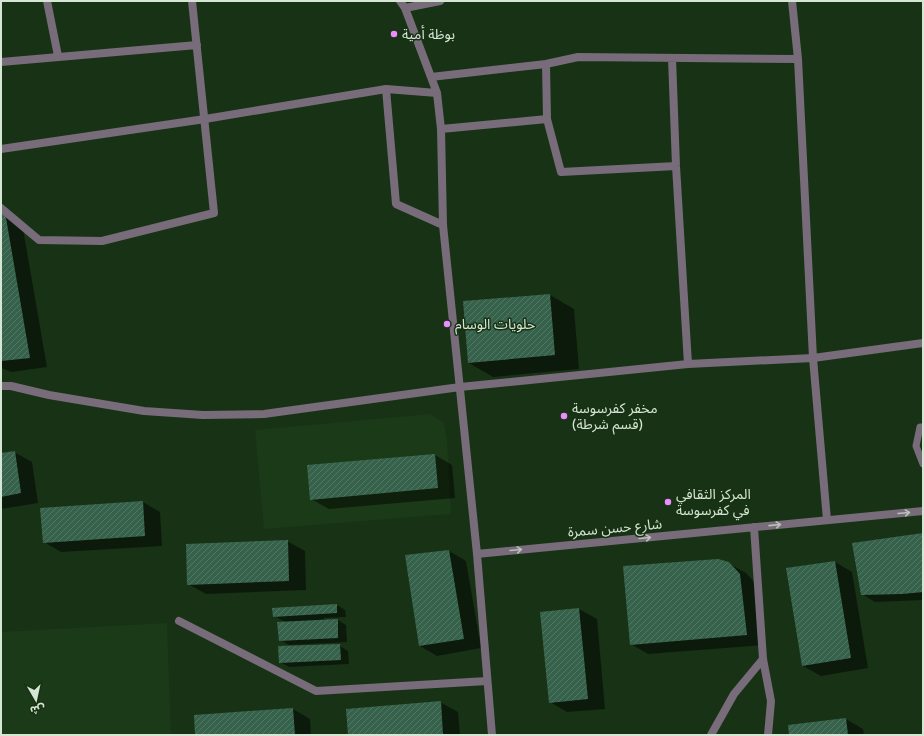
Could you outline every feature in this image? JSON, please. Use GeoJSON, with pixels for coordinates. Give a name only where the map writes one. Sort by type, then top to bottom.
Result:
{"type":"FeatureCollection","features":[{"type":"Feature","properties":{"kind":"street"},"geometry":{"type":"LineString","coordinates":[[47,1],[58,56]]}},
{"type":"Feature","properties":{"kind":"street"},"geometry":{"type":"LineString","coordinates":[[1,208],[39,240],[102,241],[214,213],[192,1]]}},
{"type":"Feature","properties":{"kind":"street"},"geometry":{"type":"LineString","coordinates":[[400,1],[405,8],[437,93],[444,225],[477,554],[492,735]]}},
{"type":"Feature","properties":{"kind":"street"},"geometry":{"type":"LineString","coordinates":[[405,8],[440,1]]}},
{"type":"Feature","properties":{"kind":"street"},"geometry":{"type":"LineString","coordinates":[[792,1],[798,59],[813,358],[827,520]]}},
{"type":"Feature","properties":{"kind":"street"},"geometry":{"type":"LineString","coordinates":[[1,62],[197,45]]}},
{"type":"Feature","properties":{"kind":"street"},"geometry":{"type":"LineString","coordinates":[[431,77],[546,64],[578,57],[798,59]]}},
{"type":"Feature","properties":{"kind":"street"},"geometry":{"type":"LineString","coordinates":[[672,58],[676,166],[688,364]]}},
{"type":"Feature","properties":{"kind":"street"},"geometry":{"type":"LineString","coordinates":[[546,64],[547,119],[561,172],[676,166]]}},
{"type":"Feature","properties":{"kind":"street"},"geometry":{"type":"LineString","coordinates":[[1,149],[205,120],[386,89],[437,93]]}},
{"type":"Feature","properties":{"kind":"street"},"geometry":{"type":"LineString","coordinates":[[386,89],[396,204],[444,225]]}},
{"type":"Feature","properties":{"kind":"street"},"geometry":{"type":"LineString","coordinates":[[440,129],[547,119]]}},
{"type":"Feature","properties":{"kind":"street"},"geometry":{"type":"LineString","coordinates":[[1,386],[11,386],[49,395],[144,411],[203,415],[264,414],[460,387],[688,364],[813,358],[923,343]]}},
{"type":"Feature","properties":{"kind":"street","name":"شارع حسن سمرة"},"geometry":{"type":"LineString","coordinates":[[477,554],[923,511]]}},
{"type":"Feature","properties":{"kind":"street"},"geometry":{"type":"LineString","coordinates":[[754,527],[763,659],[771,701],[768,735]]}},
{"type":"Feature","properties":{"kind":"street"},"geometry":{"type":"LineString","coordinates":[[179,620],[316,691],[487,681]]}},
{"type":"Feature","properties":{"kind":"street"},"geometry":{"type":"LineString","coordinates":[[711,735],[734,694],[763,659]]}},
{"type":"Feature","properties":{"kind":"lane"},"geometry":{"type":"LineString","coordinates":[[923,427],[920,427],[916,446],[923,464]]}},
{"type":"Feature","properties":{"kind":"shaded area"},"geometry":{"type":"Polygon","coordinates":[[[430,414],[444,423],[447,440],[451,514],[264,529],[255,430],[430,414]]]}},
{"type":"Feature","properties":{"kind":"shaded area"},"geometry":{"type":"Polygon","coordinates":[[[167,623],[171,735],[1,735],[1,632],[167,623]]]}},
{"type":"Feature","properties":{"kind":"building"},"geometry":{"type":"Polygon","coordinates":[[[1,209],[5,212],[30,358],[1,361],[1,209]]]}},
{"type":"Feature","properties":{"kind":"building"},"geometry":{"type":"Polygon","coordinates":[[[550,294],[555,355],[468,363],[463,301],[550,294]]]}},
{"type":"Feature","properties":{"kind":"building"},"geometry":{"type":"Polygon","coordinates":[[[15,451],[21,493],[1,497],[1,453],[15,451]]]}},
{"type":"Feature","properties":{"kind":"building"},"geometry":{"type":"Polygon","coordinates":[[[435,454],[438,488],[310,500],[307,465],[435,454]]]}},
{"type":"Feature","properties":{"kind":"building"},"geometry":{"type":"Polygon","coordinates":[[[143,501],[145,536],[43,543],[40,508],[143,501]]]}},
{"type":"Feature","properties":{"kind":"building"},"geometry":{"type":"Polygon","coordinates":[[[923,533],[923,592],[861,595],[852,543],[923,533]]]}},
{"type":"Feature","properties":{"kind":"building"},"geometry":{"type":"Polygon","coordinates":[[[288,540],[289,581],[187,585],[186,544],[288,540]]]}},
{"type":"Feature","properties":{"kind":"building"},"geometry":{"type":"Polygon","coordinates":[[[449,550],[464,639],[419,646],[405,555],[449,550]]]}},
{"type":"Feature","properties":{"kind":"building"},"geometry":{"type":"Polygon","coordinates":[[[718,559],[729,562],[740,574],[747,635],[630,645],[623,566],[718,559]]]}},
{"type":"Feature","properties":{"kind":"building"},"geometry":{"type":"Polygon","coordinates":[[[835,561],[851,658],[802,666],[786,568],[835,561]]]}},
{"type":"Feature","properties":{"kind":"building"},"geometry":{"type":"Polygon","coordinates":[[[337,604],[337,613],[273,617],[272,608],[337,604]]]}},
{"type":"Feature","properties":{"kind":"building"},"geometry":{"type":"Polygon","coordinates":[[[579,608],[588,699],[549,703],[540,612],[579,608]]]}},
{"type":"Feature","properties":{"kind":"building"},"geometry":{"type":"Polygon","coordinates":[[[338,619],[338,638],[279,641],[277,622],[338,619]]]}},
{"type":"Feature","properties":{"kind":"building"},"geometry":{"type":"Polygon","coordinates":[[[340,644],[341,660],[279,663],[278,646],[340,644]]]}},
{"type":"Feature","properties":{"kind":"building"},"geometry":{"type":"Polygon","coordinates":[[[441,701],[443,735],[348,735],[346,709],[441,701]]]}},
{"type":"Feature","properties":{"kind":"building"},"geometry":{"type":"Polygon","coordinates":[[[293,708],[295,735],[195,735],[194,715],[293,708]]]}},
{"type":"Feature","properties":{"kind":"building"},"geometry":{"type":"Polygon","coordinates":[[[846,718],[848,735],[789,735],[788,725],[846,718]]]}},
{"type":"Feature","properties":{"kind":"place","name":"بوظة أمية"},"geometry":{"type":"Point","coordinates":[394,34]}},
{"type":"Feature","properties":{"kind":"place","name":"حلويات الوسام"},"geometry":{"type":"Point","coordinates":[447,324]}},
{"type":"Feature","properties":{"kind":"place","name":"مخفر كفرسوسة (قسم شرطة)"},"geometry":{"type":"Point","coordinates":[564,416]}},
{"type":"Feature","properties":{"kind":"place","name":"المركز الثقافي في كفرسوسة"},"geometry":{"type":"Point","coordinates":[668,502]}}]}
